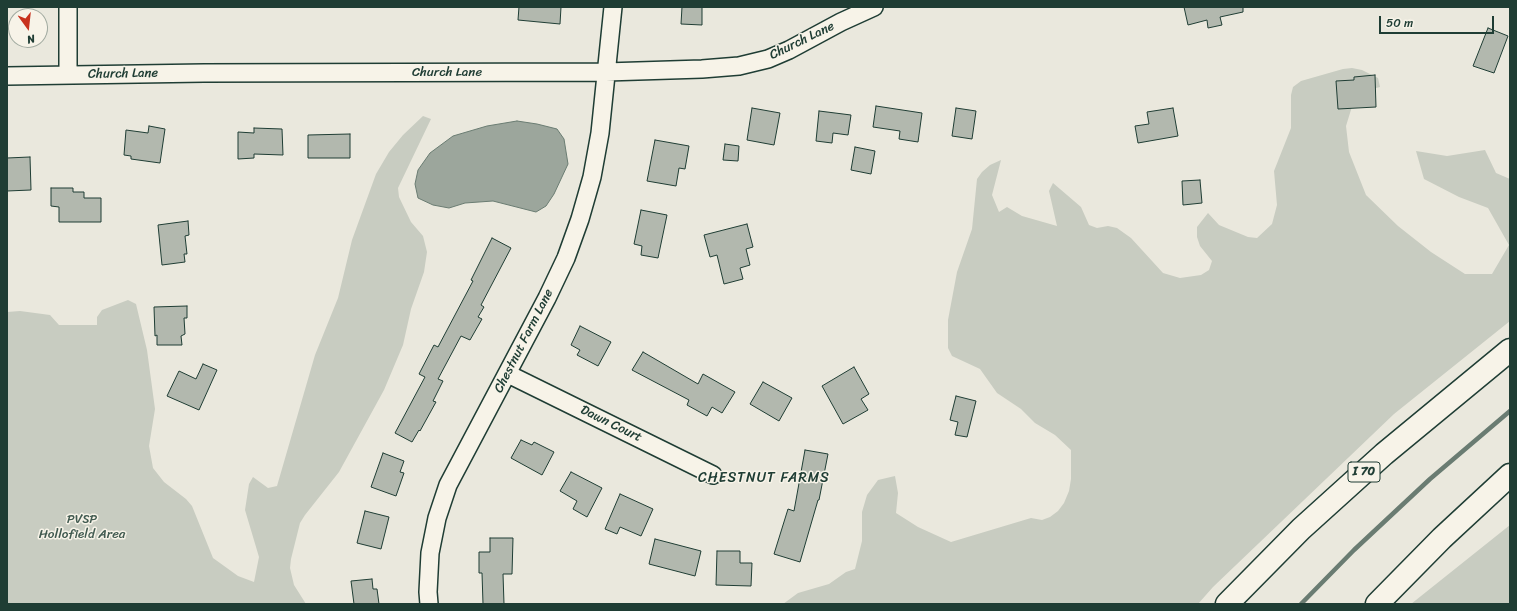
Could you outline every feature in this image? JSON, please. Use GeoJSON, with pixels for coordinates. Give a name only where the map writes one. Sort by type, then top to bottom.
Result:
{"type":"FeatureCollection","features":[{"type":"Feature","properties":{"kind":"highway","name":"I 70"},"geometry":{"type":"LineString","coordinates":[[1227,604],[1301,529],[1384,454],[1510,350]]}},
{"type":"Feature","properties":{"kind":"highway"},"geometry":{"type":"LineString","coordinates":[[1377,604],[1442,538],[1510,475]]}},
{"type":"Feature","properties":{"kind":"street"},"geometry":{"type":"LineString","coordinates":[[68,7],[68,75]]}},
{"type":"Feature","properties":{"kind":"street","name":"Chestnut Farm Lane"},"geometry":{"type":"LineString","coordinates":[[429,604],[428,592],[430,553],[437,518],[448,485],[548,298],[566,258],[580,219],[592,177],[600,133],[613,7]]}},
{"type":"Feature","properties":{"kind":"street","name":"Church Lane"},"geometry":{"type":"LineString","coordinates":[[7,76],[702,70],[746,64],[768,59],[874,7]]}},
{"type":"Feature","properties":{"kind":"street","name":"Dawn Court"},"geometry":{"type":"LineString","coordinates":[[508,374],[713,475]]}},
{"type":"Feature","properties":{"kind":"green space"},"geometry":{"type":"Polygon","coordinates":[[[1352,68],[1362,70],[1378,78],[1380,87],[1361,92],[1354,100],[1346,126],[1349,152],[1366,195],[1398,226],[1431,252],[1465,274],[1492,274],[1509,245],[1488,208],[1459,197],[1424,179],[1416,151],[1447,156],[1485,150],[1496,173],[1510,179],[1510,321],[1394,414],[1213,587],[1198,604],[783,604],[798,593],[829,584],[846,572],[855,569],[862,541],[862,512],[867,495],[878,480],[895,476],[898,493],[896,513],[918,527],[951,542],[1031,518],[1042,520],[1050,517],[1058,511],[1064,503],[1069,491],[1071,479],[1071,450],[1055,435],[1035,423],[1021,409],[997,393],[980,369],[952,356],[948,348],[948,320],[957,272],[972,229],[977,179],[982,172],[990,165],[1001,160],[992,195],[999,212],[1007,207],[1022,216],[1057,226],[1049,191],[1053,183],[1081,207],[1089,225],[1097,228],[1108,226],[1117,228],[1131,238],[1163,273],[1180,278],[1201,275],[1209,270],[1212,261],[1200,246],[1197,237],[1197,227],[1208,213],[1219,225],[1248,237],[1257,238],[1272,224],[1277,205],[1274,171],[1291,128],[1291,95],[1293,87],[1301,81],[1343,69],[1352,68]]]}},
{"type":"Feature","properties":{"kind":"green space","name":"PVSP Hollofield Area"},"geometry":{"type":"Polygon","coordinates":[[[423,116],[431,119],[398,188],[399,197],[411,222],[423,236],[427,252],[424,272],[411,309],[403,345],[384,390],[339,472],[300,523],[290,568],[294,585],[306,604],[7,604],[7,312],[20,311],[50,315],[59,325],[97,325],[97,317],[102,310],[128,300],[136,304],[147,350],[155,409],[149,446],[153,468],[164,482],[186,499],[192,506],[213,558],[238,576],[254,582],[259,557],[245,510],[249,484],[253,477],[268,488],[277,486],[315,355],[338,298],[352,240],[376,174],[389,152],[403,135],[423,116]]]}},
{"type":"Feature","properties":{"kind":"green space"},"geometry":{"type":"Polygon","coordinates":[[[1510,525],[1510,604],[1411,604],[1510,525]]]}},
{"type":"Feature","properties":{"kind":"shaded area"},"geometry":{"type":"Polygon","coordinates":[[[517,121],[557,129],[564,139],[568,164],[554,194],[546,206],[536,212],[493,201],[465,203],[449,208],[433,205],[418,198],[415,184],[418,170],[430,153],[453,136],[487,126],[517,121]]]}},
{"type":"Feature","properties":{"kind":"building"},"geometry":{"type":"Polygon","coordinates":[[[519,7],[561,7],[560,24],[518,20],[519,7]]]}},
{"type":"Feature","properties":{"kind":"building"},"geometry":{"type":"Polygon","coordinates":[[[682,7],[702,7],[702,25],[681,24],[682,7]]]}},
{"type":"Feature","properties":{"kind":"building"},"geometry":{"type":"Polygon","coordinates":[[[1184,7],[1243,7],[1243,12],[1220,17],[1222,25],[1208,28],[1207,20],[1188,25],[1184,7]]]}},
{"type":"Feature","properties":{"kind":"building"},"geometry":{"type":"Polygon","coordinates":[[[1488,28],[1508,36],[1494,73],[1473,66],[1488,28]]]}},
{"type":"Feature","properties":{"kind":"building"},"geometry":{"type":"Polygon","coordinates":[[[1375,75],[1376,107],[1338,109],[1336,81],[1354,80],[1354,77],[1375,75]]]}},
{"type":"Feature","properties":{"kind":"building"},"geometry":{"type":"Polygon","coordinates":[[[876,106],[922,113],[918,142],[899,139],[900,131],[873,127],[876,106]]]}},
{"type":"Feature","properties":{"kind":"building"},"geometry":{"type":"Polygon","coordinates":[[[752,108],[780,113],[774,145],[747,140],[752,108]]]}},
{"type":"Feature","properties":{"kind":"building"},"geometry":{"type":"Polygon","coordinates":[[[956,108],[976,111],[972,139],[952,136],[956,108]]]}},
{"type":"Feature","properties":{"kind":"building"},"geometry":{"type":"Polygon","coordinates":[[[1173,108],[1178,136],[1138,143],[1135,126],[1149,124],[1147,112],[1173,108]]]}},
{"type":"Feature","properties":{"kind":"building"},"geometry":{"type":"Polygon","coordinates":[[[819,111],[851,115],[848,135],[833,133],[832,143],[816,141],[819,111]]]}},
{"type":"Feature","properties":{"kind":"building"},"geometry":{"type":"Polygon","coordinates":[[[149,126],[165,129],[160,163],[131,159],[131,156],[124,155],[126,130],[148,133],[149,126]]]}},
{"type":"Feature","properties":{"kind":"building"},"geometry":{"type":"Polygon","coordinates":[[[254,128],[282,129],[283,155],[254,154],[254,158],[238,159],[238,132],[254,133],[254,128]]]}},
{"type":"Feature","properties":{"kind":"building"},"geometry":{"type":"Polygon","coordinates":[[[350,134],[350,158],[308,158],[308,135],[350,134]]]}},
{"type":"Feature","properties":{"kind":"building"},"geometry":{"type":"Polygon","coordinates":[[[655,140],[689,146],[685,169],[679,168],[676,186],[647,181],[655,140]]]}},
{"type":"Feature","properties":{"kind":"building"},"geometry":{"type":"Polygon","coordinates":[[[725,144],[739,146],[738,161],[723,160],[725,144]]]}},
{"type":"Feature","properties":{"kind":"building"},"geometry":{"type":"Polygon","coordinates":[[[855,147],[875,151],[871,174],[851,170],[855,147]]]}},
{"type":"Feature","properties":{"kind":"building"},"geometry":{"type":"Polygon","coordinates":[[[30,157],[31,190],[7,191],[7,158],[30,157]]]}},
{"type":"Feature","properties":{"kind":"building"},"geometry":{"type":"Polygon","coordinates":[[[1200,180],[1202,203],[1183,205],[1182,181],[1200,180]]]}},
{"type":"Feature","properties":{"kind":"building"},"geometry":{"type":"Polygon","coordinates":[[[51,188],[73,188],[73,192],[84,192],[84,198],[101,198],[101,222],[59,222],[59,207],[51,206],[51,188]]]}},
{"type":"Feature","properties":{"kind":"building"},"geometry":{"type":"Polygon","coordinates":[[[641,210],[667,215],[658,258],[641,255],[642,246],[634,244],[641,210]]]}},
{"type":"Feature","properties":{"kind":"building"},"geometry":{"type":"Polygon","coordinates":[[[188,221],[189,235],[185,236],[187,254],[184,254],[185,262],[162,265],[158,225],[188,221]]]}},
{"type":"Feature","properties":{"kind":"building"},"geometry":{"type":"Polygon","coordinates":[[[747,224],[753,247],[746,249],[750,265],[740,268],[743,279],[724,284],[717,255],[710,257],[704,235],[747,224]]]}},
{"type":"Feature","properties":{"kind":"building"},"geometry":{"type":"Polygon","coordinates":[[[492,238],[511,248],[481,305],[484,307],[478,317],[482,319],[470,340],[461,336],[438,379],[443,381],[433,401],[436,402],[420,431],[419,430],[412,442],[395,433],[425,377],[419,374],[434,345],[438,347],[473,281],[471,280],[492,238]]]}},
{"type":"Feature","properties":{"kind":"building"},"geometry":{"type":"Polygon","coordinates":[[[187,306],[187,318],[184,318],[185,334],[181,336],[182,345],[157,345],[157,335],[155,336],[154,307],[187,306]]]}},
{"type":"Feature","properties":{"kind":"building"},"geometry":{"type":"Polygon","coordinates":[[[580,326],[611,342],[598,366],[577,355],[580,350],[571,345],[580,326]]]}},
{"type":"Feature","properties":{"kind":"building"},"geometry":{"type":"Polygon","coordinates":[[[643,352],[698,384],[703,374],[735,392],[722,413],[712,407],[707,416],[687,405],[689,400],[632,370],[643,352]]]}},
{"type":"Feature","properties":{"kind":"building"},"geometry":{"type":"Polygon","coordinates":[[[203,364],[217,370],[199,410],[167,396],[179,371],[196,379],[203,364]]]}},
{"type":"Feature","properties":{"kind":"building"},"geometry":{"type":"Polygon","coordinates":[[[854,367],[869,394],[861,399],[868,410],[843,424],[822,386],[854,367]]]}},
{"type":"Feature","properties":{"kind":"building"},"geometry":{"type":"Polygon","coordinates":[[[763,382],[792,398],[779,421],[750,404],[763,382]]]}},
{"type":"Feature","properties":{"kind":"building"},"geometry":{"type":"Polygon","coordinates":[[[956,396],[976,401],[967,437],[955,435],[958,422],[950,420],[956,396]]]}},
{"type":"Feature","properties":{"kind":"building"},"geometry":{"type":"Polygon","coordinates":[[[521,440],[532,445],[534,442],[554,452],[542,475],[511,458],[521,440]]]}},
{"type":"Feature","properties":{"kind":"building"},"geometry":{"type":"Polygon","coordinates":[[[805,450],[828,454],[819,500],[800,562],[774,554],[788,509],[794,511],[805,450]]]}},
{"type":"Feature","properties":{"kind":"building"},"geometry":{"type":"Polygon","coordinates":[[[383,453],[404,461],[400,472],[404,473],[396,496],[371,487],[383,453]]]}},
{"type":"Feature","properties":{"kind":"building"},"geometry":{"type":"Polygon","coordinates":[[[571,472],[602,488],[587,517],[573,509],[577,501],[560,491],[571,472]]]}},
{"type":"Feature","properties":{"kind":"building"},"geometry":{"type":"Polygon","coordinates":[[[620,494],[653,509],[641,536],[620,527],[617,534],[605,529],[620,494]]]}},
{"type":"Feature","properties":{"kind":"building"},"geometry":{"type":"Polygon","coordinates":[[[365,511],[389,517],[381,549],[357,543],[365,511]]]}},
{"type":"Feature","properties":{"kind":"building"},"geometry":{"type":"Polygon","coordinates":[[[490,538],[513,538],[512,574],[503,574],[504,604],[483,604],[482,573],[479,573],[479,552],[490,552],[490,538]]]}},
{"type":"Feature","properties":{"kind":"building"},"geometry":{"type":"Polygon","coordinates":[[[655,539],[701,551],[695,576],[649,564],[655,539]]]}},
{"type":"Feature","properties":{"kind":"building"},"geometry":{"type":"Polygon","coordinates":[[[717,551],[740,551],[740,563],[752,563],[751,586],[716,585],[717,551]]]}},
{"type":"Feature","properties":{"kind":"building"},"geometry":{"type":"Polygon","coordinates":[[[372,579],[373,589],[377,589],[379,604],[354,604],[351,581],[372,579]]]}},
{"type":"Feature","properties":{"kind":"waterway"},"geometry":{"type":"LineString","coordinates":[[1301,604],[1354,550],[1430,479],[1510,411]]}},
{"type":"Feature","properties":{"kind":"district","name":"CHESTNUT FARMS"},"geometry":{"type":"Point","coordinates":[764,478]}}]}
